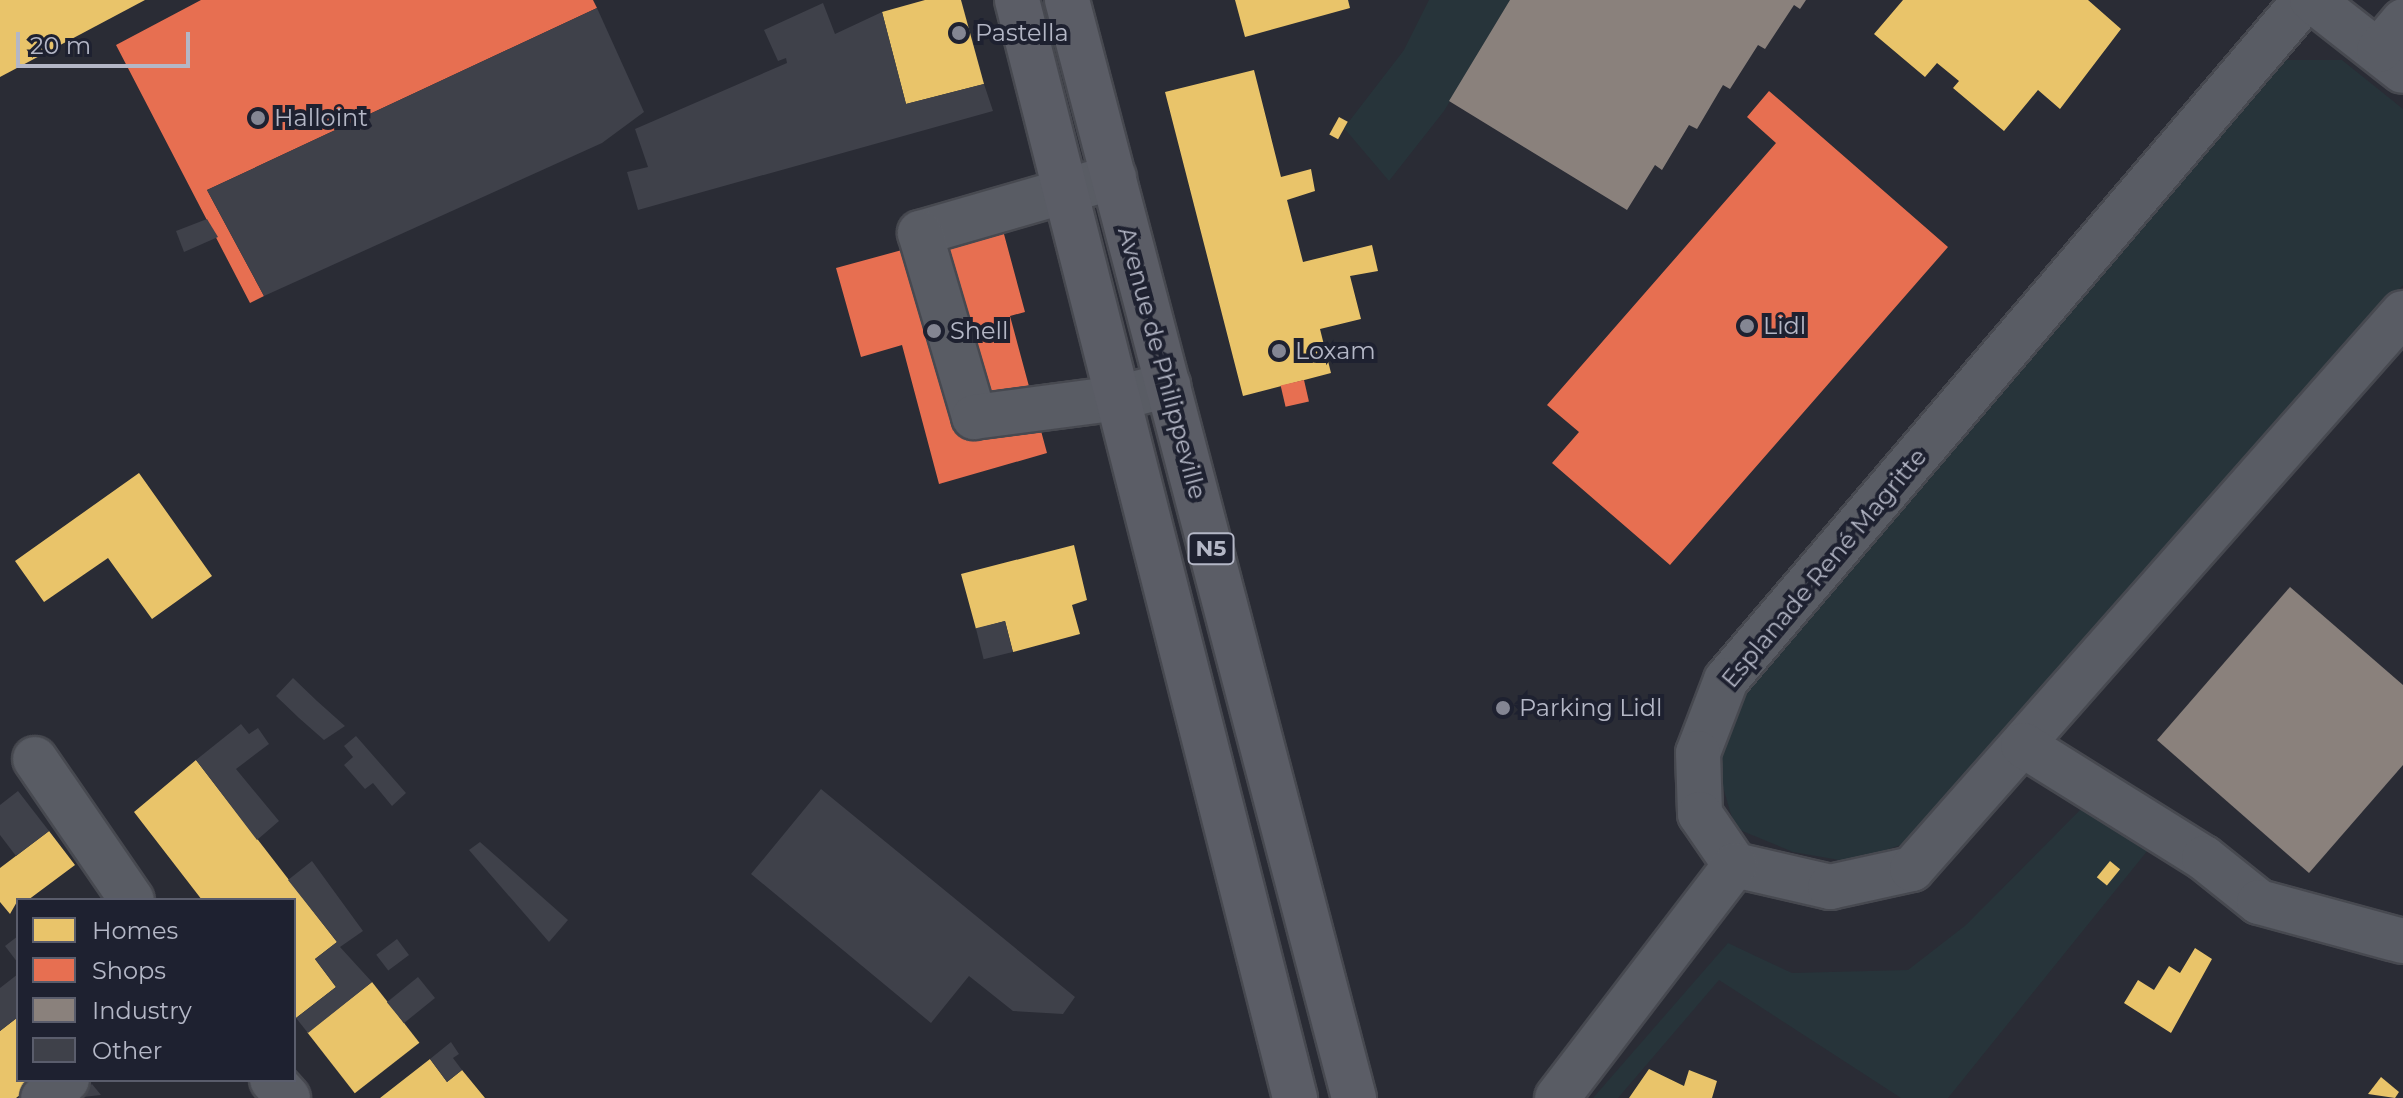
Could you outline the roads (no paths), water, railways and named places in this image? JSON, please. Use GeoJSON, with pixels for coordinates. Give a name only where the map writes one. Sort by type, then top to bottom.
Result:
{"type":"FeatureCollection","features":[{"type":"Feature","properties":{"kind":"main road","name":"Avenue de Philippeville"},"geometry":{"type":"LineString","coordinates":[[1017,0],[1295,1098]]}},
{"type":"Feature","properties":{"kind":"main road","name":"Avenue de Philippeville"},"geometry":{"type":"LineString","coordinates":[[1067,0],[1354,1098]]}},
{"type":"Feature","properties":{"kind":"street","name":"Esplanade René Magritte"},"geometry":{"type":"LineString","coordinates":[[1735,865],[1700,814],[1698,753],[1726,680],[2305,0]]}},
{"type":"Feature","properties":{"kind":"street"},"geometry":{"type":"LineString","coordinates":[[2312,0],[2395,47]]}},
{"type":"Feature","properties":{"kind":"street"},"geometry":{"type":"LineString","coordinates":[[1114,177],[920,233],[974,417],[1118,398],[1168,385]]}},
{"type":"Feature","properties":{"kind":"street"},"geometry":{"type":"LineString","coordinates":[[1557,1098],[1735,865],[1830,887],[1912,869],[2403,313]]}},
{"type":"Feature","properties":{"kind":"street"},"geometry":{"type":"LineString","coordinates":[[2023,745],[2204,858],[2259,902],[2403,941]]}},
{"type":"Feature","properties":{"kind":"street"},"geometry":{"type":"LineString","coordinates":[[35,759],[131,898]]}},
{"type":"Feature","properties":{"kind":"street"},"geometry":{"type":"LineString","coordinates":[[43,1098],[64,1082]]}},
{"type":"Feature","properties":{"kind":"street"},"geometry":{"type":"LineString","coordinates":[[274,1082],[288,1098]]}},
{"type":"Feature","properties":{"kind":"place","name":"Pastella"},"geometry":{"type":"Point","coordinates":[959,33]}},
{"type":"Feature","properties":{"kind":"place","name":"Halloint"},"geometry":{"type":"Point","coordinates":[258,118]}},
{"type":"Feature","properties":{"kind":"place","name":"Lidl"},"geometry":{"type":"Point","coordinates":[1747,326]}},
{"type":"Feature","properties":{"kind":"place","name":"Shell"},"geometry":{"type":"Point","coordinates":[934,331]}},
{"type":"Feature","properties":{"kind":"place","name":"Loxam"},"geometry":{"type":"Point","coordinates":[1279,351]}},
{"type":"Feature","properties":{"kind":"place","name":"Parking Lidl"},"geometry":{"type":"Point","coordinates":[1503,708]}}]}
